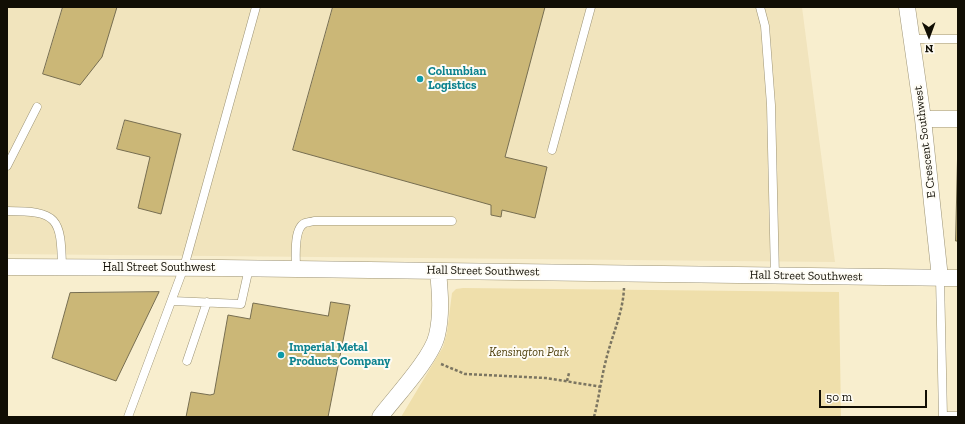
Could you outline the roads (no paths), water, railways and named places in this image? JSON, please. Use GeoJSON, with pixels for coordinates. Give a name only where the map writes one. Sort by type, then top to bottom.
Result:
{"type":"FeatureCollection","features":[{"type":"Feature","properties":{"kind":"street","name":"E Crescent Southwest"},"geometry":{"type":"LineString","coordinates":[[907,7],[923,118],[940,278]]}},
{"type":"Feature","properties":{"kind":"street"},"geometry":{"type":"LineString","coordinates":[[923,118],[958,119]]}},
{"type":"Feature","properties":{"kind":"street","name":"Hall Street Southwest"},"geometry":{"type":"LineString","coordinates":[[7,267],[184,267],[958,278]]}},
{"type":"Feature","properties":{"kind":"street"},"geometry":{"type":"LineString","coordinates":[[380,417],[428,355],[437,336],[440,293],[438,271]]}},
{"type":"Feature","properties":{"kind":"lane"},"geometry":{"type":"LineString","coordinates":[[128,417],[173,301],[184,267],[256,7]]}},
{"type":"Feature","properties":{"kind":"lane"},"geometry":{"type":"LineString","coordinates":[[552,150],[591,7]]}},
{"type":"Feature","properties":{"kind":"lane"},"geometry":{"type":"LineString","coordinates":[[760,7],[764,26],[771,105],[775,276]]}},
{"type":"Feature","properties":{"kind":"lane"},"geometry":{"type":"LineString","coordinates":[[911,39],[958,39]]}},
{"type":"Feature","properties":{"kind":"lane"},"geometry":{"type":"LineString","coordinates":[[7,166],[37,107]]}},
{"type":"Feature","properties":{"kind":"lane"},"geometry":{"type":"LineString","coordinates":[[7,211],[26,211],[49,216],[59,228],[62,267]]}},
{"type":"Feature","properties":{"kind":"lane"},"geometry":{"type":"LineString","coordinates":[[296,269],[296,241],[299,228],[304,223],[314,221],[452,221]]}},
{"type":"Feature","properties":{"kind":"lane"},"geometry":{"type":"LineString","coordinates":[[173,301],[241,304],[249,268]]}},
{"type":"Feature","properties":{"kind":"lane"},"geometry":{"type":"LineString","coordinates":[[940,278],[943,417],[958,416]]}},
{"type":"Feature","properties":{"kind":"lane"},"geometry":{"type":"LineString","coordinates":[[187,361],[207,302]]}},
{"type":"Feature","properties":{"kind":"place","name":"Columbian Logistics"},"geometry":{"type":"Point","coordinates":[420,79]}},
{"type":"Feature","properties":{"kind":"place","name":"Imperial Metal Products Company"},"geometry":{"type":"Point","coordinates":[281,355]}},
{"type":"Feature","properties":{"kind":"park label","name":"Kensington Park"},"geometry":{"type":"Point","coordinates":[529,353]}}]}
